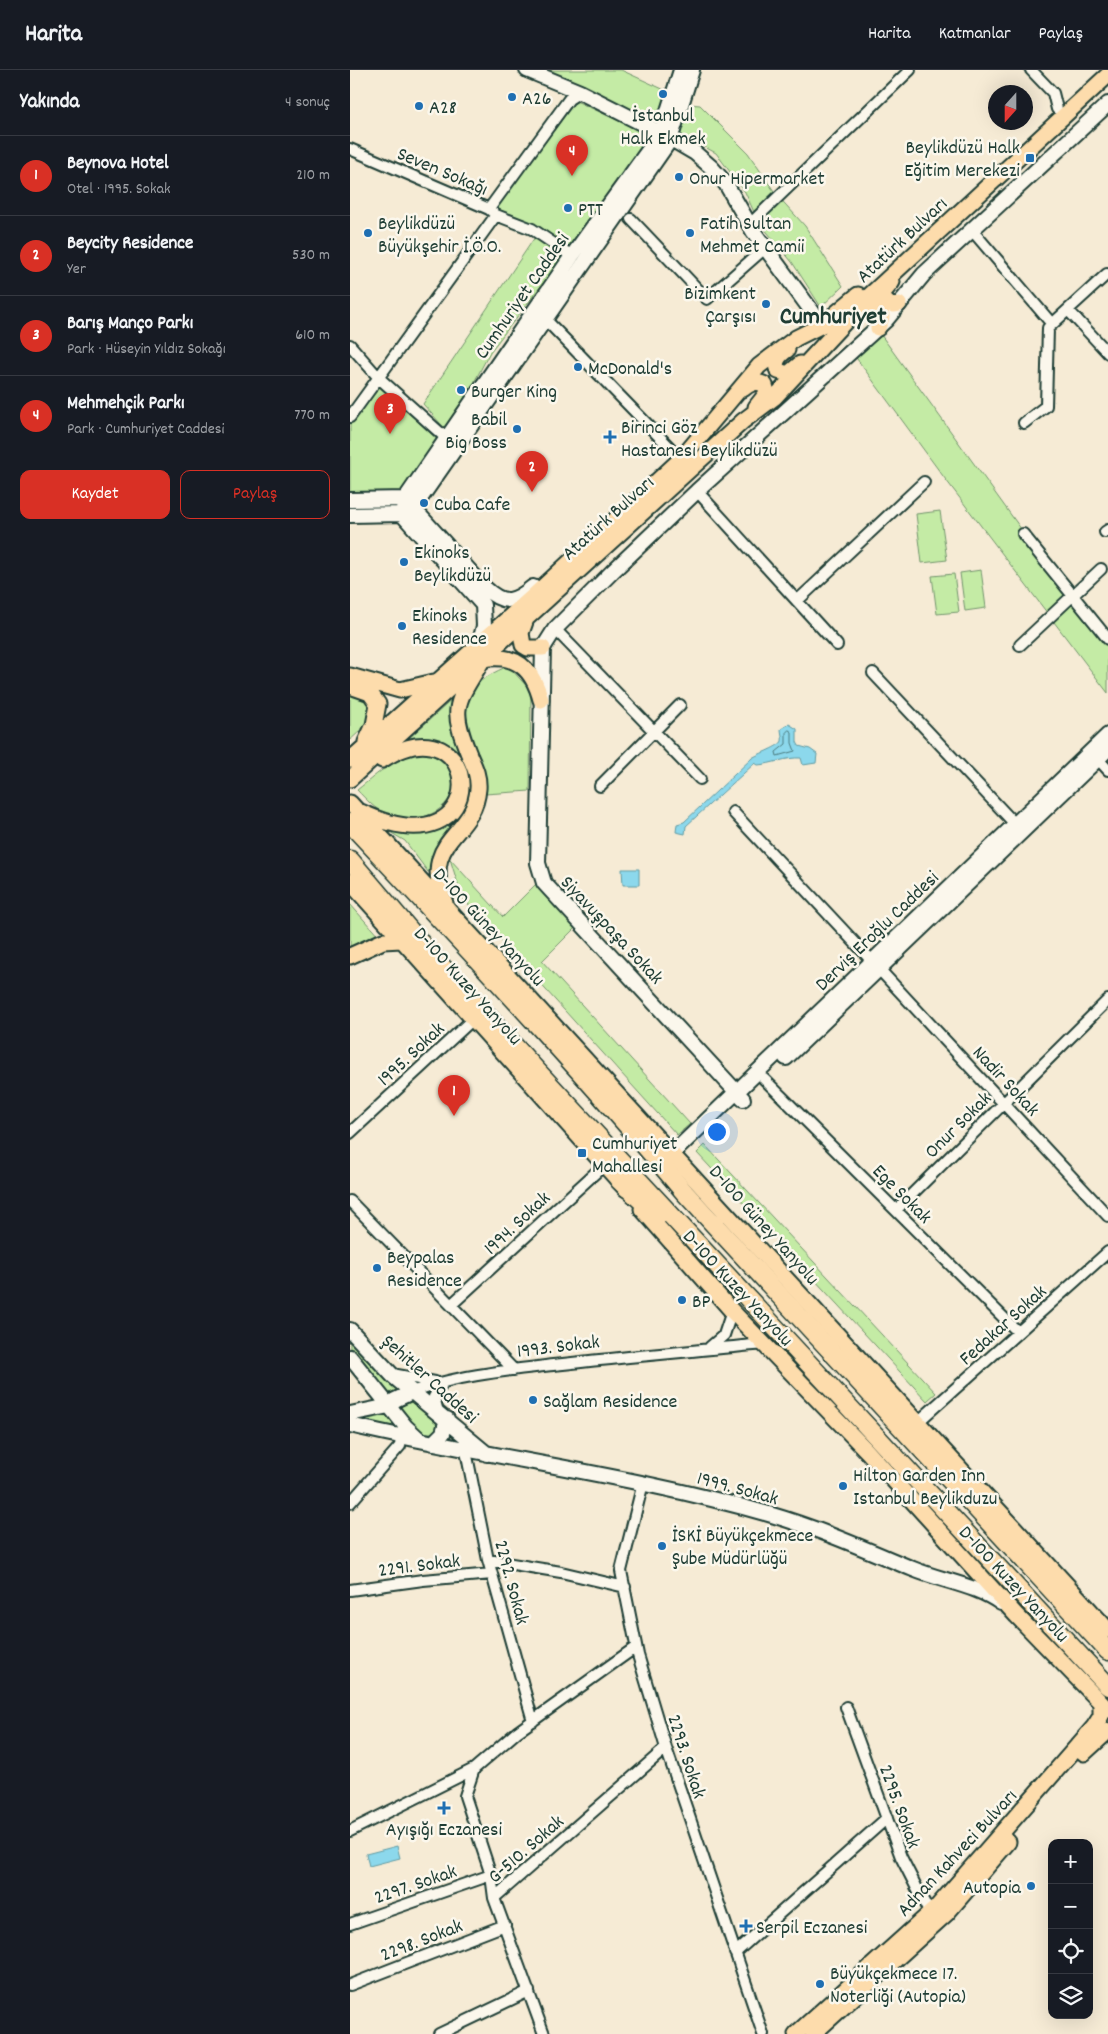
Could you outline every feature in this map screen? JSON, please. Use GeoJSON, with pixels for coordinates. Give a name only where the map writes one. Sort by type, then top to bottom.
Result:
{"type":"FeatureCollection","features":[{"type":"Feature","properties":{"kind":"highway"},"geometry":{"type":"LineString","coordinates":[[352,812],[589,1080],[686,1193],[1108,1651]]}},
{"type":"Feature","properties":{"kind":"highway"},"geometry":{"type":"LineString","coordinates":[[350,860],[438,962],[1103,1681],[1106,1701]]}},
{"type":"Feature","properties":{"kind":"highway"},"geometry":{"type":"LineString","coordinates":[[614,1091],[722,1225],[742,1255]]}},
{"type":"Feature","properties":{"kind":"highway"},"geometry":{"type":"LineString","coordinates":[[619,1180],[659,1217],[772,1338],[804,1359]]}},
{"type":"Feature","properties":{"kind":"main road","name":"Atatürk Bulvarı"},"geometry":{"type":"LineString","coordinates":[[481,652],[576,556],[680,459],[759,366],[775,351],[819,326],[846,306],[1099,70]]}},
{"type":"Feature","properties":{"kind":"main road","name":"Atatürk Bulvarı"},"geometry":{"type":"LineString","coordinates":[[481,652],[526,618],[742,421],[782,390],[853,312],[1108,75]]}},
{"type":"Feature","properties":{"kind":"main road"},"geometry":{"type":"LineString","coordinates":[[900,304],[896,305],[888,302],[882,294],[902,273],[919,250]]}},
{"type":"Feature","properties":{"kind":"main road"},"geometry":{"type":"LineString","coordinates":[[853,312],[872,304],[877,307],[882,317],[878,328]]}},
{"type":"Feature","properties":{"kind":"main road"},"geometry":{"type":"LineString","coordinates":[[819,326],[781,354],[776,367],[785,374],[792,372],[821,348]]}},
{"type":"Feature","properties":{"kind":"main road"},"geometry":{"type":"LineString","coordinates":[[732,398],[752,383],[762,383],[767,389],[765,398],[742,421]]}},
{"type":"Feature","properties":{"kind":"main road"},"geometry":{"type":"LineString","coordinates":[[526,618],[521,633],[523,645],[528,648],[543,648]]}},
{"type":"Feature","properties":{"kind":"main road"},"geometry":{"type":"LineString","coordinates":[[354,765],[481,652]]}},
{"type":"Feature","properties":{"kind":"main road"},"geometry":{"type":"LineString","coordinates":[[448,909],[438,878],[441,856],[446,844],[472,812],[478,790],[476,770],[460,734],[456,716],[464,690],[481,652]]}},
{"type":"Feature","properties":{"kind":"main road"},"geometry":{"type":"LineString","coordinates":[[354,765],[440,680],[481,652],[512,659],[531,677],[537,686],[541,700]]}},
{"type":"Feature","properties":{"kind":"main road"},"geometry":{"type":"LineString","coordinates":[[350,676],[400,690],[440,680]]}},
{"type":"Feature","properties":{"kind":"main road"},"geometry":{"type":"LineString","coordinates":[[350,686],[370,693],[378,704],[376,718],[369,737],[354,765]]}},
{"type":"Feature","properties":{"kind":"main road"},"geometry":{"type":"LineString","coordinates":[[352,812],[408,827],[427,825],[441,820],[453,811],[463,787],[460,771],[452,758],[436,747],[424,745],[399,750],[354,765]]}},
{"type":"Feature","properties":{"kind":"main road","name":"D-100 Güney Yanyolu"},"geometry":{"type":"LineString","coordinates":[[352,812],[448,909],[920,1422],[1108,1630]]}},
{"type":"Feature","properties":{"kind":"main road","name":"D-100 Kuzey Yanyolu"},"geometry":{"type":"LineString","coordinates":[[350,882],[619,1180],[650,1219],[732,1311],[867,1451],[1017,1616],[1106,1701]]}},
{"type":"Feature","properties":{"kind":"main road"},"geometry":{"type":"LineString","coordinates":[[350,956],[383,941],[401,940]]}},
{"type":"Feature","properties":{"kind":"main road","name":"Adnan Kahveci Bulvarı"},"geometry":{"type":"LineString","coordinates":[[796,2034],[933,1918],[1085,1738],[1100,1719],[1106,1701]]}},
{"type":"Feature","properties":{"kind":"main road","name":"Adnan Kahveci Bulvarı"},"geometry":{"type":"LineString","coordinates":[[813,2034],[933,1918],[1082,1756],[1108,1731]]}},
{"type":"Feature","properties":{"kind":"street"},"geometry":{"type":"LineString","coordinates":[[527,70],[580,92],[666,136],[695,153],[711,167],[726,184],[749,225],[819,326]]}},
{"type":"Feature","properties":{"kind":"street","name":"Cumhuriyet Caddesi"},"geometry":{"type":"LineString","coordinates":[[540,314],[572,256],[666,136],[681,70]]}},
{"type":"Feature","properties":{"kind":"street","name":"Cumhuriyet Caddesi"},"geometry":{"type":"LineString","coordinates":[[407,507],[666,136],[692,70]]}},
{"type":"Feature","properties":{"kind":"street"},"geometry":{"type":"LineString","coordinates":[[749,225],[910,70]]}},
{"type":"Feature","properties":{"kind":"street"},"geometry":{"type":"LineString","coordinates":[[1031,70],[1053,93],[1057,110]]}},
{"type":"Feature","properties":{"kind":"street"},"geometry":{"type":"LineString","coordinates":[[350,417],[379,378],[569,99],[580,92]]}},
{"type":"Feature","properties":{"kind":"street"},"geometry":{"type":"LineString","coordinates":[[543,648],[555,629],[697,491],[878,328],[924,274],[1108,104]]}},
{"type":"Feature","properties":{"kind":"street","name":"Seven Sokağı"},"geometry":{"type":"LineString","coordinates":[[350,149],[532,229],[572,256]]}},
{"type":"Feature","properties":{"kind":"street"},"geometry":{"type":"LineString","coordinates":[[631,219],[707,299],[765,248]]}},
{"type":"Feature","properties":{"kind":"street"},"geometry":{"type":"LineString","coordinates":[[971,229],[1052,324]]}},
{"type":"Feature","properties":{"kind":"street"},"geometry":{"type":"LineString","coordinates":[[1024,423],[1046,406],[1048,328],[1107,274]]}},
{"type":"Feature","properties":{"kind":"street"},"geometry":{"type":"LineString","coordinates":[[1068,310],[1108,353]]}},
{"type":"Feature","properties":{"kind":"street"},"geometry":{"type":"LineString","coordinates":[[540,314],[680,459]]}},
{"type":"Feature","properties":{"kind":"street"},"geometry":{"type":"LineString","coordinates":[[350,345],[379,378],[452,443]]}},
{"type":"Feature","properties":{"kind":"street"},"geometry":{"type":"LineString","coordinates":[[797,601],[924,482]]}},
{"type":"Feature","properties":{"kind":"street"},"geometry":{"type":"LineString","coordinates":[[697,491],[837,645]]}},
{"type":"Feature","properties":{"kind":"street"},"geometry":{"type":"LineString","coordinates":[[350,500],[407,507],[496,598],[511,601],[520,598],[556,568],[576,556]]}},
{"type":"Feature","properties":{"kind":"street"},"geometry":{"type":"LineString","coordinates":[[350,515],[407,507]]}},
{"type":"Feature","properties":{"kind":"street"},"geometry":{"type":"LineString","coordinates":[[407,507],[483,605],[484,626],[481,652]]}},
{"type":"Feature","properties":{"kind":"street"},"geometry":{"type":"LineString","coordinates":[[1023,534],[1108,639]]}},
{"type":"Feature","properties":{"kind":"street"},"geometry":{"type":"LineString","coordinates":[[1020,644],[1101,568]]}},
{"type":"Feature","properties":{"kind":"street"},"geometry":{"type":"LineString","coordinates":[[555,629],[700,779]]}},
{"type":"Feature","properties":{"kind":"street","name":"Siyavuşpaşa Sokak"},"geometry":{"type":"LineString","coordinates":[[543,648],[538,863],[544,883],[739,1095]]}},
{"type":"Feature","properties":{"kind":"street"},"geometry":{"type":"LineString","coordinates":[[874,672],[1018,828]]}},
{"type":"Feature","properties":{"kind":"street"},"geometry":{"type":"LineString","coordinates":[[600,786],[656,732],[680,705]]}},
{"type":"Feature","properties":{"kind":"street","name":"Derviş Eroğlu Caddesi"},"geometry":{"type":"LineString","coordinates":[[676,1157],[1094,756],[1108,735]]}},
{"type":"Feature","properties":{"kind":"street","name":"Derviş Eroğlu Caddesi"},"geometry":{"type":"LineString","coordinates":[[1094,756],[1108,749]]}},
{"type":"Feature","properties":{"kind":"street"},"geometry":{"type":"LineString","coordinates":[[1094,756],[1108,770]]}},
{"type":"Feature","properties":{"kind":"street","name":"Nadir Sokak"},"geometry":{"type":"LineString","coordinates":[[733,812],[1108,1216]]}},
{"type":"Feature","properties":{"kind":"street","name":"Onur Sokak"},"geometry":{"type":"LineString","coordinates":[[896,1210],[1108,1000]]}},
{"type":"Feature","properties":{"kind":"street","name":"1995. Sokak"},"geometry":{"type":"LineString","coordinates":[[350,1133],[472,1019]]}},
{"type":"Feature","properties":{"kind":"street","name":"Ege Sokak"},"geometry":{"type":"LineString","coordinates":[[760,1076],[1018,1332]]}},
{"type":"Feature","properties":{"kind":"street","name":"1994. Sokak"},"geometry":{"type":"LineString","coordinates":[[451,1305],[604,1165]]}},
{"type":"Feature","properties":{"kind":"street"},"geometry":{"type":"LineString","coordinates":[[350,1201],[514,1370]]}},
{"type":"Feature","properties":{"kind":"street","name":"Fedakar Sokak"},"geometry":{"type":"LineString","coordinates":[[920,1422],[1108,1252]]}},
{"type":"Feature","properties":{"kind":"street"},"geometry":{"type":"LineString","coordinates":[[710,1348],[724,1335],[732,1311]]}},
{"type":"Feature","properties":{"kind":"street","name":"Şehitler Caddesi"},"geometry":{"type":"LineString","coordinates":[[350,1330],[391,1373],[487,1455]]}},
{"type":"Feature","properties":{"kind":"street","name":"1993. Sokak"},"geometry":{"type":"LineString","coordinates":[[412,1392],[443,1383],[514,1370],[710,1348],[764,1344]]}},
{"type":"Feature","properties":{"kind":"street","name":"Şehitler Caddesi"},"geometry":{"type":"LineString","coordinates":[[350,1357],[406,1428],[427,1442]]}},
{"type":"Feature","properties":{"kind":"street"},"geometry":{"type":"LineString","coordinates":[[350,1425],[427,1442],[443,1433],[442,1415],[434,1397],[443,1383],[414,1380],[391,1373]]}},
{"type":"Feature","properties":{"kind":"street"},"geometry":{"type":"LineString","coordinates":[[366,1412],[372,1393],[368,1380]]}},
{"type":"Feature","properties":{"kind":"street"},"geometry":{"type":"LineString","coordinates":[[350,1414],[389,1406],[395,1400],[412,1392]]}},
{"type":"Feature","properties":{"kind":"street"},"geometry":{"type":"LineString","coordinates":[[350,1503],[400,1446],[401,1437]]}},
{"type":"Feature","properties":{"kind":"street","name":"1999. Sokak"},"geometry":{"type":"LineString","coordinates":[[427,1442],[487,1455],[643,1483],[772,1516],[840,1539],[933,1578],[990,1595],[1017,1616]]}},
{"type":"Feature","properties":{"kind":"street","name":"2292. Sokak"},"geometry":{"type":"LineString","coordinates":[[466,1451],[488,1560],[533,1721]]}},
{"type":"Feature","properties":{"kind":"street","name":"2293. Sokak"},"geometry":{"type":"LineString","coordinates":[[643,1483],[622,1571],[636,1646],[666,1748],[763,2034]]}},
{"type":"Feature","properties":{"kind":"street"},"geometry":{"type":"LineString","coordinates":[[488,1560],[561,1572],[625,1587]]}},
{"type":"Feature","properties":{"kind":"street","name":"2291. Sokak"},"geometry":{"type":"LineString","coordinates":[[350,1590],[422,1580],[492,1574]]}},
{"type":"Feature","properties":{"kind":"street"},"geometry":{"type":"LineString","coordinates":[[350,1831],[474,1769],[533,1721],[636,1646]]}},
{"type":"Feature","properties":{"kind":"street","name":"2295. Sokak"},"geometry":{"type":"LineString","coordinates":[[846,1708],[900,1857],[933,1918]]}},
{"type":"Feature","properties":{"kind":"street","name":"G-510. Sokak"},"geometry":{"type":"LineString","coordinates":[[544,2034],[494,1898],[666,1748]]}},
{"type":"Feature","properties":{"kind":"street"},"geometry":{"type":"LineString","coordinates":[[474,1769],[465,1796],[491,1875],[494,1898]]}},
{"type":"Feature","properties":{"kind":"street"},"geometry":{"type":"LineString","coordinates":[[735,1953],[887,1818]]}},
{"type":"Feature","properties":{"kind":"street","name":"2297. Sokak"},"geometry":{"type":"LineString","coordinates":[[350,1924],[491,1875]]}},
{"type":"Feature","properties":{"kind":"street","name":"2298. Sokak"},"geometry":{"type":"LineString","coordinates":[[350,1985],[505,1926]]}},
{"type":"Feature","properties":{"kind":"street"},"geometry":{"type":"LineString","coordinates":[[439,2034],[529,1991]]}},
{"type":"Feature","properties":{"kind":"green space"},"geometry":{"type":"Polygon","coordinates":[[[541,70],[621,70],[667,91],[659,124],[541,70]]]}},
{"type":"Feature","properties":{"kind":"green space"},"geometry":{"type":"Polygon","coordinates":[[[576,101],[643,132],[647,145],[572,251],[542,230],[496,208],[576,101]]]}},
{"type":"Feature","properties":{"kind":"green space"},"geometry":{"type":"Polygon","coordinates":[[[687,104],[700,105],[748,153],[776,194],[805,226],[843,286],[821,307],[792,262],[758,221],[745,192],[716,153],[676,132],[687,104]]]}},
{"type":"Feature","properties":{"kind":"green space"},"geometry":{"type":"Polygon","coordinates":[[[535,237],[564,256],[490,352],[448,432],[423,404],[535,237]]]}},
{"type":"Feature","properties":{"kind":"green space"},"geometry":{"type":"Polygon","coordinates":[[[881,335],[1037,551],[1108,642],[1108,693],[943,476],[854,355],[881,335]]]}},
{"type":"Feature","properties":{"kind":"green space"},"geometry":{"type":"Polygon","coordinates":[[[378,385],[443,445],[403,497],[350,496],[350,422],[378,385]]]}},
{"type":"Feature","properties":{"kind":"green space"},"geometry":{"type":"Polygon","coordinates":[[[940,511],[947,560],[922,563],[916,514],[940,511]]]}},
{"type":"Feature","properties":{"kind":"green space"},"geometry":{"type":"Polygon","coordinates":[[[981,570],[986,608],[965,611],[960,573],[981,570]]]}},
{"type":"Feature","properties":{"kind":"green space"},"geometry":{"type":"Polygon","coordinates":[[[954,574],[959,612],[937,614],[932,576],[954,574]]]}},
{"type":"Feature","properties":{"kind":"green space"},"geometry":{"type":"Polygon","coordinates":[[[506,667],[511,669],[531,691],[530,791],[485,794],[484,774],[466,723],[464,708],[469,694],[482,680],[506,667]]]}},
{"type":"Feature","properties":{"kind":"green space"},"geometry":{"type":"Polygon","coordinates":[[[350,690],[368,700],[369,713],[366,723],[350,740],[350,690]]]}},
{"type":"Feature","properties":{"kind":"green space"},"geometry":{"type":"Polygon","coordinates":[[[456,696],[473,772],[472,797],[433,871],[428,872],[405,841],[390,832],[391,829],[406,833],[422,833],[436,829],[449,822],[458,813],[465,800],[467,786],[464,769],[407,740],[456,696]]]}},
{"type":"Feature","properties":{"kind":"green space"},"geometry":{"type":"Polygon","coordinates":[[[424,753],[442,760],[452,771],[454,784],[450,797],[440,808],[426,816],[408,819],[387,814],[375,807],[357,790],[396,761],[424,753]]]}},
{"type":"Feature","properties":{"kind":"green space"},"geometry":{"type":"Polygon","coordinates":[[[450,859],[503,917],[536,884],[576,927],[542,961],[690,1124],[677,1135],[462,897],[450,859]]]}},
{"type":"Feature","properties":{"kind":"green space"},"geometry":{"type":"Polygon","coordinates":[[[350,904],[379,937],[350,952],[350,904]]]}},
{"type":"Feature","properties":{"kind":"green space"},"geometry":{"type":"Polygon","coordinates":[[[705,1145],[936,1393],[927,1401],[697,1153],[705,1145]]]}},
{"type":"Feature","properties":{"kind":"green space"},"geometry":{"type":"Polygon","coordinates":[[[350,1342],[404,1391],[389,1400],[350,1348],[350,1342]]]}},
{"type":"Feature","properties":{"kind":"green space"},"geometry":{"type":"Polygon","coordinates":[[[407,1401],[417,1404],[431,1414],[437,1428],[433,1433],[423,1433],[403,1417],[401,1407],[407,1401]]]}},
{"type":"Feature","properties":{"kind":"green space"},"geometry":{"type":"Polygon","coordinates":[[[384,1413],[405,1433],[350,1419],[384,1413]]]}},
{"type":"Feature","properties":{"kind":"water"},"geometry":{"type":"Polygon","coordinates":[[[789,724],[797,729],[797,742],[799,746],[810,749],[817,754],[816,763],[803,765],[801,758],[795,758],[758,765],[755,763],[686,826],[685,834],[676,832],[677,824],[684,822],[752,758],[781,743],[781,729],[789,724]]]}},
{"type":"Feature","properties":{"kind":"water"},"geometry":{"type":"Polygon","coordinates":[[[622,869],[639,869],[639,885],[623,885],[622,869]]]}},
{"type":"Feature","properties":{"kind":"water"},"geometry":{"type":"Polygon","coordinates":[[[397,1846],[400,1858],[369,1866],[366,1854],[397,1846]]]}},
{"type":"Feature","properties":{"kind":"place","name":"İstanbul Halk Ekmek"},"geometry":{"type":"Point","coordinates":[663,94]}},
{"type":"Feature","properties":{"kind":"place","name":"A26"},"geometry":{"type":"Point","coordinates":[512,97]}},
{"type":"Feature","properties":{"kind":"place","name":"A28"},"geometry":{"type":"Point","coordinates":[419,106]}},
{"type":"Feature","properties":{"kind":"place","name":"Beylikdüzü Halk Eğitim Merekezi"},"geometry":{"type":"Point","coordinates":[1030,158]}},
{"type":"Feature","properties":{"kind":"place","name":"Mehmehçik Parkı"},"geometry":{"type":"Point","coordinates":[572,176]}},
{"type":"Feature","properties":{"kind":"place","name":"Onur Hipermarket"},"geometry":{"type":"Point","coordinates":[679,177]}},
{"type":"Feature","properties":{"kind":"place","name":"PTT"},"geometry":{"type":"Point","coordinates":[568,208]}},
{"type":"Feature","properties":{"kind":"place","name":"Beylikdüzü Büyükşehir İ.Ö.O."},"geometry":{"type":"Point","coordinates":[368,233]}},
{"type":"Feature","properties":{"kind":"place","name":"Fatih Sultan Mehmet Camii"},"geometry":{"type":"Point","coordinates":[690,233]}},
{"type":"Feature","properties":{"kind":"place","name":"Bizimkent Çarşısı"},"geometry":{"type":"Point","coordinates":[766,304]}},
{"type":"Feature","properties":{"kind":"place","name":"McDonald's"},"geometry":{"type":"Point","coordinates":[578,367]}},
{"type":"Feature","properties":{"kind":"place","name":"Burger King"},"geometry":{"type":"Point","coordinates":[461,390]}},
{"type":"Feature","properties":{"kind":"place","name":"Babil Big Boss"},"geometry":{"type":"Point","coordinates":[517,429]}},
{"type":"Feature","properties":{"kind":"place","name":"Barış Manço Parkı"},"geometry":{"type":"Point","coordinates":[390,434]}},
{"type":"Feature","properties":{"kind":"place","name":"Birinci Göz Hastanesi Beylikdüzü"},"geometry":{"type":"Point","coordinates":[610,437]}},
{"type":"Feature","properties":{"kind":"place","name":"Beycity Residence"},"geometry":{"type":"Point","coordinates":[532,492]}},
{"type":"Feature","properties":{"kind":"place","name":"Cuba Cafe"},"geometry":{"type":"Point","coordinates":[424,503]}},
{"type":"Feature","properties":{"kind":"place","name":"Ekinoks Beylikdüzü"},"geometry":{"type":"Point","coordinates":[404,562]}},
{"type":"Feature","properties":{"kind":"place","name":"Ekinoks Residence"},"geometry":{"type":"Point","coordinates":[402,626]}},
{"type":"Feature","properties":{"kind":"place","name":"Beynova Hotel"},"geometry":{"type":"Point","coordinates":[454,1116]}},
{"type":"Feature","properties":{"kind":"place","name":"Cumhuriyet Mahallesi"},"geometry":{"type":"Point","coordinates":[582,1153]}},
{"type":"Feature","properties":{"kind":"place","name":"Beypalas Residence"},"geometry":{"type":"Point","coordinates":[377,1268]}},
{"type":"Feature","properties":{"kind":"place","name":"BP"},"geometry":{"type":"Point","coordinates":[682,1300]}},
{"type":"Feature","properties":{"kind":"place","name":"Sağlam Residence"},"geometry":{"type":"Point","coordinates":[533,1400]}},
{"type":"Feature","properties":{"kind":"place","name":"Hilton Garden Inn Istanbul Beylikduzu"},"geometry":{"type":"Point","coordinates":[843,1486]}},
{"type":"Feature","properties":{"kind":"place","name":"İSKİ Büyükçekmece Şube Müdürlüğü"},"geometry":{"type":"Point","coordinates":[662,1546]}},
{"type":"Feature","properties":{"kind":"place","name":"Ayışığı Eczanesi"},"geometry":{"type":"Point","coordinates":[444,1808]}},
{"type":"Feature","properties":{"kind":"place","name":"Autopia"},"geometry":{"type":"Point","coordinates":[1031,1886]}},
{"type":"Feature","properties":{"kind":"place","name":"Serpil Eczanesi"},"geometry":{"type":"Point","coordinates":[746,1926]}},
{"type":"Feature","properties":{"kind":"place","name":"Büyükçekmece 17. Noterliği (Autopia)"},"geometry":{"type":"Point","coordinates":[820,1984]}},
{"type":"Feature","properties":{"kind":"district","name":"Cumhuriyet"},"geometry":{"type":"Point","coordinates":[833,314]}}]}
